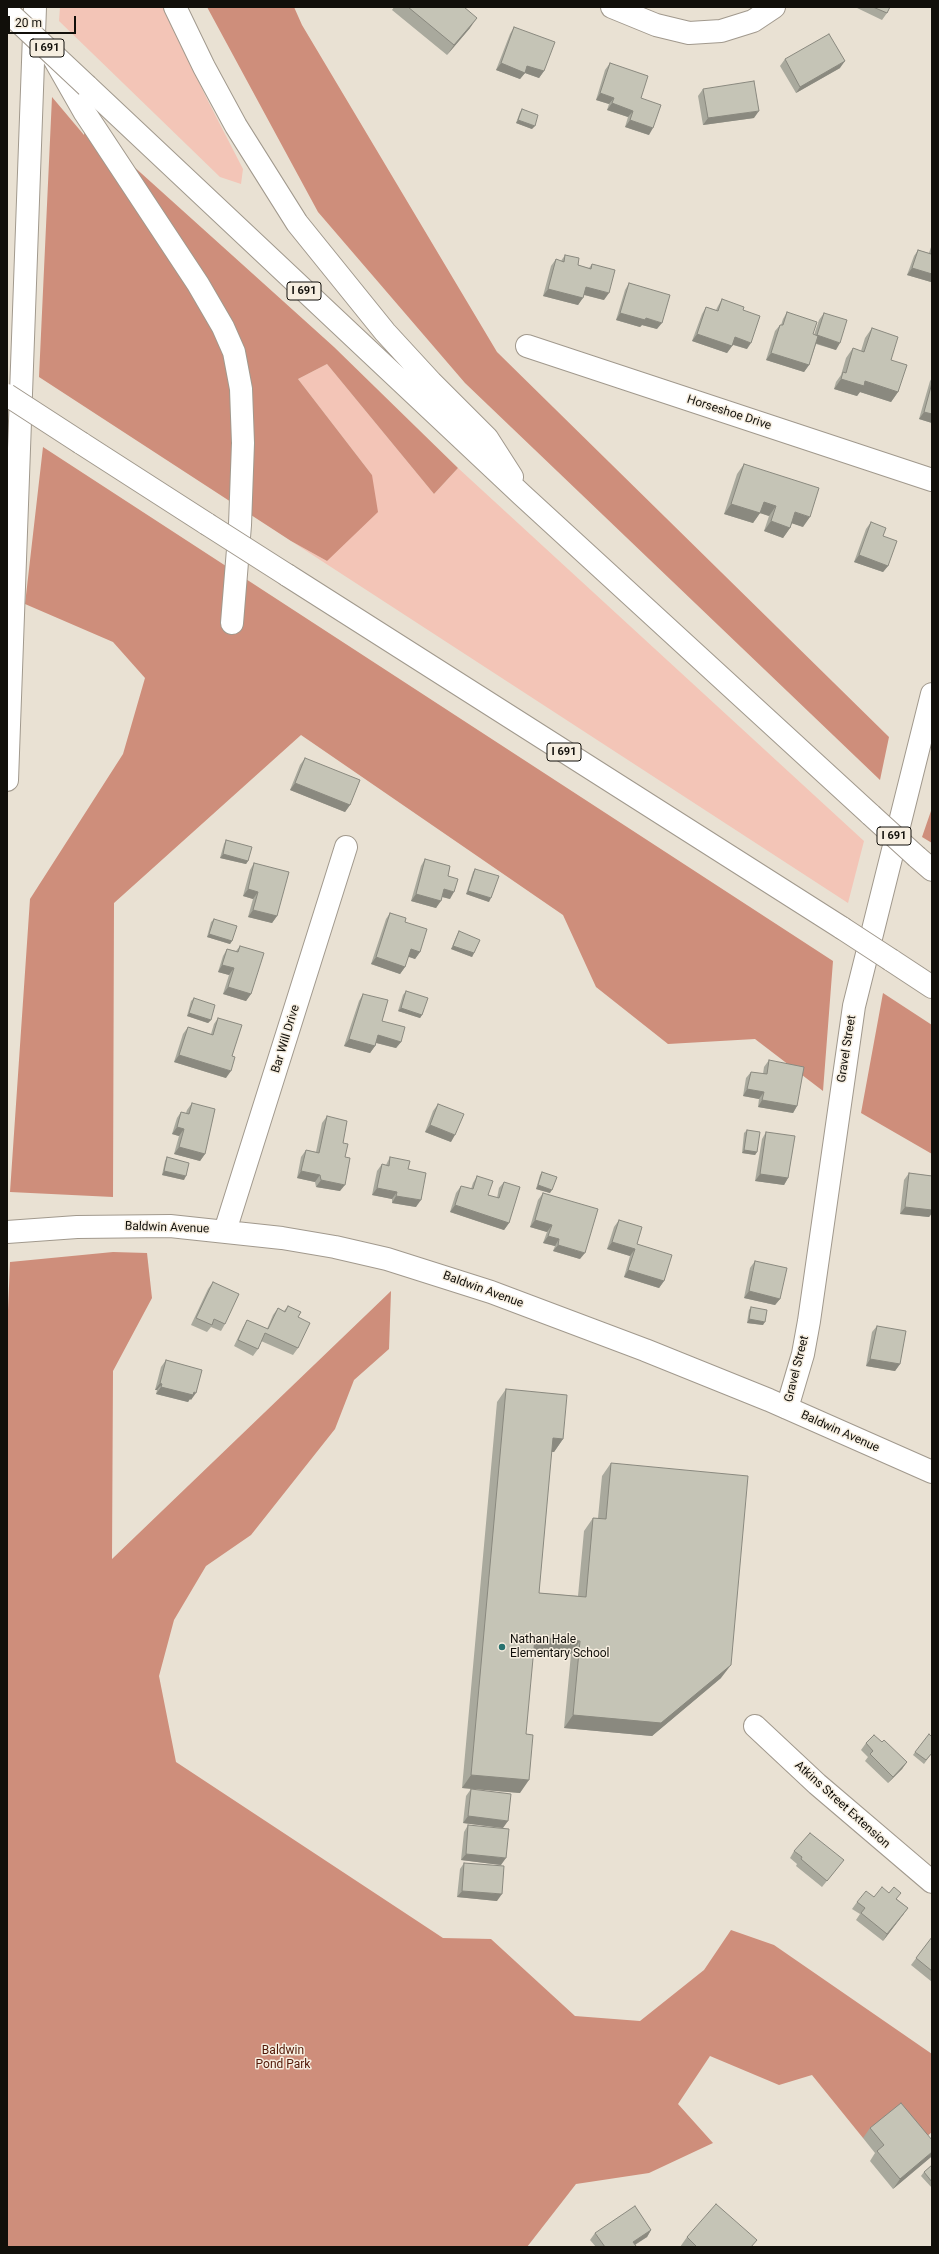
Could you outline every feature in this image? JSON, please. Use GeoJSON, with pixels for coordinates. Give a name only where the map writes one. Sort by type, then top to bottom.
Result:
{"type":"FeatureCollection","features":[{"type":"Feature","properties":{"kind":"main road"},"geometry":{"type":"LineString","coordinates":[[7,780],[36,7]]}},
{"type":"Feature","properties":{"kind":"main road"},"geometry":{"type":"LineString","coordinates":[[175,7],[232,120],[297,223],[335,272],[390,337],[487,438],[504,462],[522,496]]}},
{"type":"Feature","properties":{"kind":"main road"},"geometry":{"type":"LineString","coordinates":[[612,7],[656,24],[689,32],[721,31],[752,21],[774,7]]}},
{"type":"Feature","properties":{"kind":"main road","name":"I 691"},"geometry":{"type":"LineString","coordinates":[[7,11],[522,496],[925,863]]}},
{"type":"Feature","properties":{"kind":"main road"},"geometry":{"type":"LineString","coordinates":[[49,50],[85,113],[198,284],[223,328],[234,352],[241,389],[243,443],[240,525],[232,623]]}},
{"type":"Feature","properties":{"kind":"main road","name":"Horseshoe Drive"},"geometry":{"type":"LineString","coordinates":[[527,346],[932,480]]}},
{"type":"Feature","properties":{"kind":"main road","name":"I 691"},"geometry":{"type":"LineString","coordinates":[[7,395],[932,987]]}},
{"type":"Feature","properties":{"kind":"main road","name":"Gravel Street"},"geometry":{"type":"LineString","coordinates":[[787,1408],[803,1354],[809,1321],[854,1006],[932,694]]}},
{"type":"Feature","properties":{"kind":"main road","name":"Bar Will Drive"},"geometry":{"type":"LineString","coordinates":[[225,1231],[346,847]]}},
{"type":"Feature","properties":{"kind":"main road","name":"Baldwin Avenue"},"geometry":{"type":"LineString","coordinates":[[9,1232],[125,1226],[170,1226],[225,1231],[335,1247],[442,1275],[652,1353],[787,1408],[932,1472]]}},
{"type":"Feature","properties":{"kind":"main road","name":"Atkins Street Extension"},"geometry":{"type":"LineString","coordinates":[[755,1726],[822,1789],[932,1882]]}},
{"type":"Feature","properties":{"kind":"shaded area"},"geometry":{"type":"Polygon","coordinates":[[[60,7],[163,7],[207,99],[243,169],[241,184],[220,177],[59,21],[60,7]]]}},
{"type":"Feature","properties":{"kind":"shaded area"},"geometry":{"type":"Polygon","coordinates":[[[327,364],[434,494],[458,468],[864,841],[848,903],[291,541],[327,561],[372,475],[298,379],[327,364]]]}},
{"type":"Feature","properties":{"kind":"green space"},"geometry":{"type":"Polygon","coordinates":[[[207,7],[294,7],[302,25],[497,352],[889,737],[880,780],[465,383],[318,212],[207,7]]]}},
{"type":"Feature","properties":{"kind":"green space"},"geometry":{"type":"Polygon","coordinates":[[[52,97],[84,135],[85,113],[101,137],[334,347],[458,468],[434,494],[327,364],[298,379],[372,475],[378,512],[327,561],[291,541],[39,377],[52,97]]]}},
{"type":"Feature","properties":{"kind":"green space"},"geometry":{"type":"Polygon","coordinates":[[[43,447],[833,961],[823,1091],[755,1039],[668,1044],[596,987],[563,915],[301,735],[114,903],[113,1197],[10,1192],[30,899],[123,754],[145,678],[113,642],[25,604],[43,447]]]}},
{"type":"Feature","properties":{"kind":"green space"},"geometry":{"type":"Polygon","coordinates":[[[932,808],[932,843],[922,837],[932,808]]]}},
{"type":"Feature","properties":{"kind":"green space"},"geometry":{"type":"Polygon","coordinates":[[[883,993],[932,1025],[932,1154],[861,1113],[883,993]]]}},
{"type":"Feature","properties":{"kind":"green space","name":"Baldwin Pond Park"},"geometry":{"type":"Polygon","coordinates":[[[113,1252],[147,1253],[152,1298],[113,1371],[112,1559],[391,1291],[389,1349],[354,1380],[335,1429],[251,1535],[206,1566],[174,1620],[159,1676],[176,1762],[443,1938],[491,1939],[575,2016],[640,2021],[704,1970],[731,1930],[774,1945],[932,2054],[932,2132],[919,2143],[863,2138],[812,2075],[779,2085],[710,2056],[678,2104],[713,2143],[649,2173],[576,2184],[527,2247],[7,2247],[7,1334],[10,1262],[113,1252]]]}},
{"type":"Feature","properties":{"kind":"building"},"geometry":{"type":"Polygon","coordinates":[[[408,7],[464,7],[477,18],[454,45],[408,7]]]}},
{"type":"Feature","properties":{"kind":"building"},"geometry":{"type":"Polygon","coordinates":[[[873,7],[890,7],[887,13],[873,7]]]}},
{"type":"Feature","properties":{"kind":"building"},"geometry":{"type":"Polygon","coordinates":[[[514,27],[555,42],[544,71],[527,66],[525,73],[501,63],[514,27]]]}},
{"type":"Feature","properties":{"kind":"building"},"geometry":{"type":"Polygon","coordinates":[[[829,34],[845,61],[800,87],[785,59],[829,34]]]}},
{"type":"Feature","properties":{"kind":"building"},"geometry":{"type":"Polygon","coordinates":[[[610,63],[648,76],[641,98],[661,105],[653,128],[630,120],[633,111],[612,103],[614,98],[600,93],[610,63]]]}},
{"type":"Feature","properties":{"kind":"building"},"geometry":{"type":"Polygon","coordinates":[[[754,81],[759,111],[708,118],[703,89],[754,81]]]}},
{"type":"Feature","properties":{"kind":"building"},"geometry":{"type":"Polygon","coordinates":[[[522,109],[538,115],[535,126],[518,120],[522,109]]]}},
{"type":"Feature","properties":{"kind":"building"},"geometry":{"type":"Polygon","coordinates":[[[918,250],[931,254],[932,251],[932,274],[912,268],[918,250]]]}},
{"type":"Feature","properties":{"kind":"building"},"geometry":{"type":"Polygon","coordinates":[[[565,255],[579,258],[578,265],[591,269],[592,264],[615,270],[609,293],[586,287],[583,298],[548,289],[556,259],[564,262],[565,255]]]}},
{"type":"Feature","properties":{"kind":"building"},"geometry":{"type":"Polygon","coordinates":[[[629,283],[670,295],[662,323],[620,313],[629,283]]]}},
{"type":"Feature","properties":{"kind":"building"},"geometry":{"type":"Polygon","coordinates":[[[722,299],[744,307],[743,310],[760,316],[751,343],[735,337],[732,346],[697,334],[706,307],[718,311],[722,299]]]}},
{"type":"Feature","properties":{"kind":"building"},"geometry":{"type":"Polygon","coordinates":[[[787,312],[817,322],[813,334],[818,336],[809,365],[771,353],[780,325],[783,325],[787,312]]]}},
{"type":"Feature","properties":{"kind":"building"},"geometry":{"type":"Polygon","coordinates":[[[824,313],[847,320],[840,343],[817,335],[824,313]]]}},
{"type":"Feature","properties":{"kind":"building"},"geometry":{"type":"Polygon","coordinates":[[[872,328],[898,337],[891,360],[907,365],[898,392],[865,381],[864,386],[841,379],[843,372],[846,373],[853,348],[864,352],[872,328]]]}},
{"type":"Feature","properties":{"kind":"building"},"geometry":{"type":"Polygon","coordinates":[[[932,383],[932,414],[924,412],[932,383]]]}},
{"type":"Feature","properties":{"kind":"building"},"geometry":{"type":"Polygon","coordinates":[[[744,464],[819,488],[810,517],[795,512],[790,528],[771,521],[776,506],[764,502],[760,513],[731,504],[744,464]]]}},
{"type":"Feature","properties":{"kind":"building"},"geometry":{"type":"Polygon","coordinates":[[[871,522],[886,528],[883,536],[897,541],[888,566],[859,555],[871,522]]]}},
{"type":"Feature","properties":{"kind":"building"},"geometry":{"type":"Polygon","coordinates":[[[305,758],[360,780],[350,805],[295,783],[305,758]]]}},
{"type":"Feature","properties":{"kind":"building"},"geometry":{"type":"Polygon","coordinates":[[[226,840],[252,847],[248,861],[223,854],[226,840]]]}},
{"type":"Feature","properties":{"kind":"building"},"geometry":{"type":"Polygon","coordinates":[[[425,859],[450,866],[448,876],[458,879],[454,892],[444,889],[441,901],[416,894],[425,859]]]}},
{"type":"Feature","properties":{"kind":"building"},"geometry":{"type":"Polygon","coordinates":[[[254,863],[289,872],[277,916],[253,910],[258,892],[248,889],[254,863]]]}},
{"type":"Feature","properties":{"kind":"building"},"geometry":{"type":"Polygon","coordinates":[[[475,869],[499,876],[491,898],[468,891],[475,869]]]}},
{"type":"Feature","properties":{"kind":"building"},"geometry":{"type":"Polygon","coordinates":[[[390,913],[406,918],[405,922],[427,929],[420,952],[411,949],[405,967],[376,957],[390,913]]]}},
{"type":"Feature","properties":{"kind":"building"},"geometry":{"type":"Polygon","coordinates":[[[214,919],[237,926],[232,941],[209,934],[214,919]]]}},
{"type":"Feature","properties":{"kind":"building"},"geometry":{"type":"Polygon","coordinates":[[[459,931],[480,940],[474,953],[453,946],[459,931]]]}},
{"type":"Feature","properties":{"kind":"building"},"geometry":{"type":"Polygon","coordinates":[[[240,946],[264,953],[251,994],[228,987],[234,968],[222,965],[227,949],[238,952],[240,946]]]}},
{"type":"Feature","properties":{"kind":"building"},"geometry":{"type":"Polygon","coordinates":[[[406,991],[428,998],[422,1015],[401,1008],[406,991]]]}},
{"type":"Feature","properties":{"kind":"building"},"geometry":{"type":"Polygon","coordinates":[[[363,994],[388,1000],[382,1021],[405,1027],[401,1042],[378,1035],[375,1046],[349,1039],[363,994]]]}},
{"type":"Feature","properties":{"kind":"building"},"geometry":{"type":"Polygon","coordinates":[[[194,998],[215,1005],[211,1020],[189,1013],[194,998]]]}},
{"type":"Feature","properties":{"kind":"building"},"geometry":{"type":"Polygon","coordinates":[[[218,1018],[242,1025],[232,1056],[235,1057],[231,1071],[179,1055],[188,1027],[213,1035],[218,1018]]]}},
{"type":"Feature","properties":{"kind":"building"},"geometry":{"type":"Polygon","coordinates":[[[769,1060],[804,1067],[797,1106],[762,1100],[764,1092],[747,1089],[751,1072],[767,1074],[769,1060]]]}},
{"type":"Feature","properties":{"kind":"building"},"geometry":{"type":"Polygon","coordinates":[[[192,1103],[215,1109],[205,1154],[179,1147],[184,1129],[177,1127],[181,1112],[189,1114],[192,1103]]]}},
{"type":"Feature","properties":{"kind":"building"},"geometry":{"type":"Polygon","coordinates":[[[438,1104],[464,1114],[455,1135],[430,1125],[438,1104]]]}},
{"type":"Feature","properties":{"kind":"building"},"geometry":{"type":"Polygon","coordinates":[[[327,1116],[347,1121],[343,1143],[348,1144],[345,1157],[350,1158],[345,1185],[321,1180],[320,1175],[301,1171],[306,1150],[319,1153],[327,1116]]]}},
{"type":"Feature","properties":{"kind":"building"},"geometry":{"type":"Polygon","coordinates":[[[747,1130],[760,1132],[757,1152],[744,1150],[747,1130]]]}},
{"type":"Feature","properties":{"kind":"building"},"geometry":{"type":"Polygon","coordinates":[[[766,1132],[795,1136],[788,1178],[760,1174],[766,1132]]]}},
{"type":"Feature","properties":{"kind":"building"},"geometry":{"type":"Polygon","coordinates":[[[167,1157],[189,1163],[186,1176],[164,1171],[167,1157]]]}},
{"type":"Feature","properties":{"kind":"building"},"geometry":{"type":"Polygon","coordinates":[[[390,1157],[410,1161],[408,1169],[426,1173],[421,1200],[396,1196],[397,1192],[377,1188],[382,1164],[389,1166],[390,1157]]]}},
{"type":"Feature","properties":{"kind":"building"},"geometry":{"type":"Polygon","coordinates":[[[542,1172],[557,1177],[552,1190],[538,1185],[542,1172]]]}},
{"type":"Feature","properties":{"kind":"building"},"geometry":{"type":"Polygon","coordinates":[[[909,1173],[932,1176],[932,1210],[905,1207],[909,1173]]]}},
{"type":"Feature","properties":{"kind":"building"},"geometry":{"type":"Polygon","coordinates":[[[477,1176],[493,1181],[488,1195],[499,1198],[504,1182],[520,1187],[509,1223],[455,1205],[461,1186],[473,1189],[477,1176]]]}},
{"type":"Feature","properties":{"kind":"building"},"geometry":{"type":"Polygon","coordinates":[[[543,1193],[598,1209],[585,1253],[558,1245],[559,1239],[548,1236],[552,1225],[535,1220],[543,1193]]]}},
{"type":"Feature","properties":{"kind":"building"},"geometry":{"type":"Polygon","coordinates":[[[619,1220],[642,1227],[637,1244],[672,1255],[664,1281],[628,1270],[635,1249],[612,1242],[619,1220]]]}},
{"type":"Feature","properties":{"kind":"building"},"geometry":{"type":"Polygon","coordinates":[[[755,1261],[787,1268],[780,1299],[749,1291],[755,1261]]]}},
{"type":"Feature","properties":{"kind":"building"},"geometry":{"type":"Polygon","coordinates":[[[213,1282],[239,1294],[225,1324],[214,1319],[212,1325],[196,1318],[213,1282]]]}},
{"type":"Feature","properties":{"kind":"building"},"geometry":{"type":"Polygon","coordinates":[[[288,1306],[301,1312],[298,1317],[310,1323],[298,1348],[265,1333],[258,1349],[238,1340],[247,1320],[268,1329],[278,1308],[285,1312],[288,1306]]]}},
{"type":"Feature","properties":{"kind":"building"},"geometry":{"type":"Polygon","coordinates":[[[751,1307],[767,1310],[765,1322],[749,1319],[751,1307]]]}},
{"type":"Feature","properties":{"kind":"building"},"geometry":{"type":"Polygon","coordinates":[[[877,1326],[906,1331],[900,1364],[870,1359],[877,1326]]]}},
{"type":"Feature","properties":{"kind":"building"},"geometry":{"type":"Polygon","coordinates":[[[166,1360],[202,1370],[196,1393],[194,1392],[193,1395],[161,1387],[162,1384],[160,1383],[166,1360]]]}},
{"type":"Feature","properties":{"kind":"building"},"geometry":{"type":"Polygon","coordinates":[[[506,1389],[567,1395],[563,1439],[553,1438],[539,1593],[586,1597],[593,1518],[606,1519],[611,1463],[748,1476],[731,1665],[661,1723],[573,1715],[580,1641],[535,1637],[526,1734],[533,1735],[529,1780],[471,1775],[506,1389]]]}},
{"type":"Feature","properties":{"kind":"building"},"geometry":{"type":"Polygon","coordinates":[[[929,1734],[932,1737],[932,1753],[926,1760],[915,1752],[929,1734]]]}},
{"type":"Feature","properties":{"kind":"building"},"geometry":{"type":"Polygon","coordinates":[[[874,1735],[882,1742],[884,1740],[907,1762],[893,1777],[870,1754],[873,1751],[866,1743],[874,1735]]]}},
{"type":"Feature","properties":{"kind":"building"},"geometry":{"type":"Polygon","coordinates":[[[471,1789],[511,1794],[508,1821],[468,1816],[471,1789]]]}},
{"type":"Feature","properties":{"kind":"building"},"geometry":{"type":"Polygon","coordinates":[[[468,1825],[509,1829],[506,1858],[466,1854],[468,1825]]]}},
{"type":"Feature","properties":{"kind":"building"},"geometry":{"type":"Polygon","coordinates":[[[810,1833],[844,1860],[827,1881],[801,1859],[802,1857],[794,1851],[810,1833]]]}},
{"type":"Feature","properties":{"kind":"building"},"geometry":{"type":"Polygon","coordinates":[[[464,1863],[504,1866],[502,1894],[462,1891],[464,1863]]]}},
{"type":"Feature","properties":{"kind":"building"},"geometry":{"type":"Polygon","coordinates":[[[882,1887],[889,1893],[894,1887],[901,1893],[896,1899],[908,1908],[887,1934],[861,1913],[865,1908],[857,1902],[866,1891],[874,1897],[882,1887]]]}},
{"type":"Feature","properties":{"kind":"building"},"geometry":{"type":"Polygon","coordinates":[[[932,1937],[932,1971],[916,1958],[932,1937]]]}},
{"type":"Feature","properties":{"kind":"building"},"geometry":{"type":"Polygon","coordinates":[[[901,2103],[932,2140],[932,2152],[900,2179],[877,2151],[884,2145],[870,2128],[901,2103]]]}},
{"type":"Feature","properties":{"kind":"building"},"geometry":{"type":"Polygon","coordinates":[[[932,2165],[932,2182],[924,2172],[932,2165]]]}},
{"type":"Feature","properties":{"kind":"building"},"geometry":{"type":"Polygon","coordinates":[[[716,2204],[757,2240],[751,2247],[697,2247],[687,2237],[716,2204]]]}},
{"type":"Feature","properties":{"kind":"building"},"geometry":{"type":"Polygon","coordinates":[[[635,2206],[651,2230],[633,2242],[636,2246],[634,2247],[605,2247],[595,2233],[635,2206]]]}},
{"type":"Feature","properties":{"kind":"place","name":"Nathan Hale Elementary School"},"geometry":{"type":"Point","coordinates":[502,1647]}}]}
